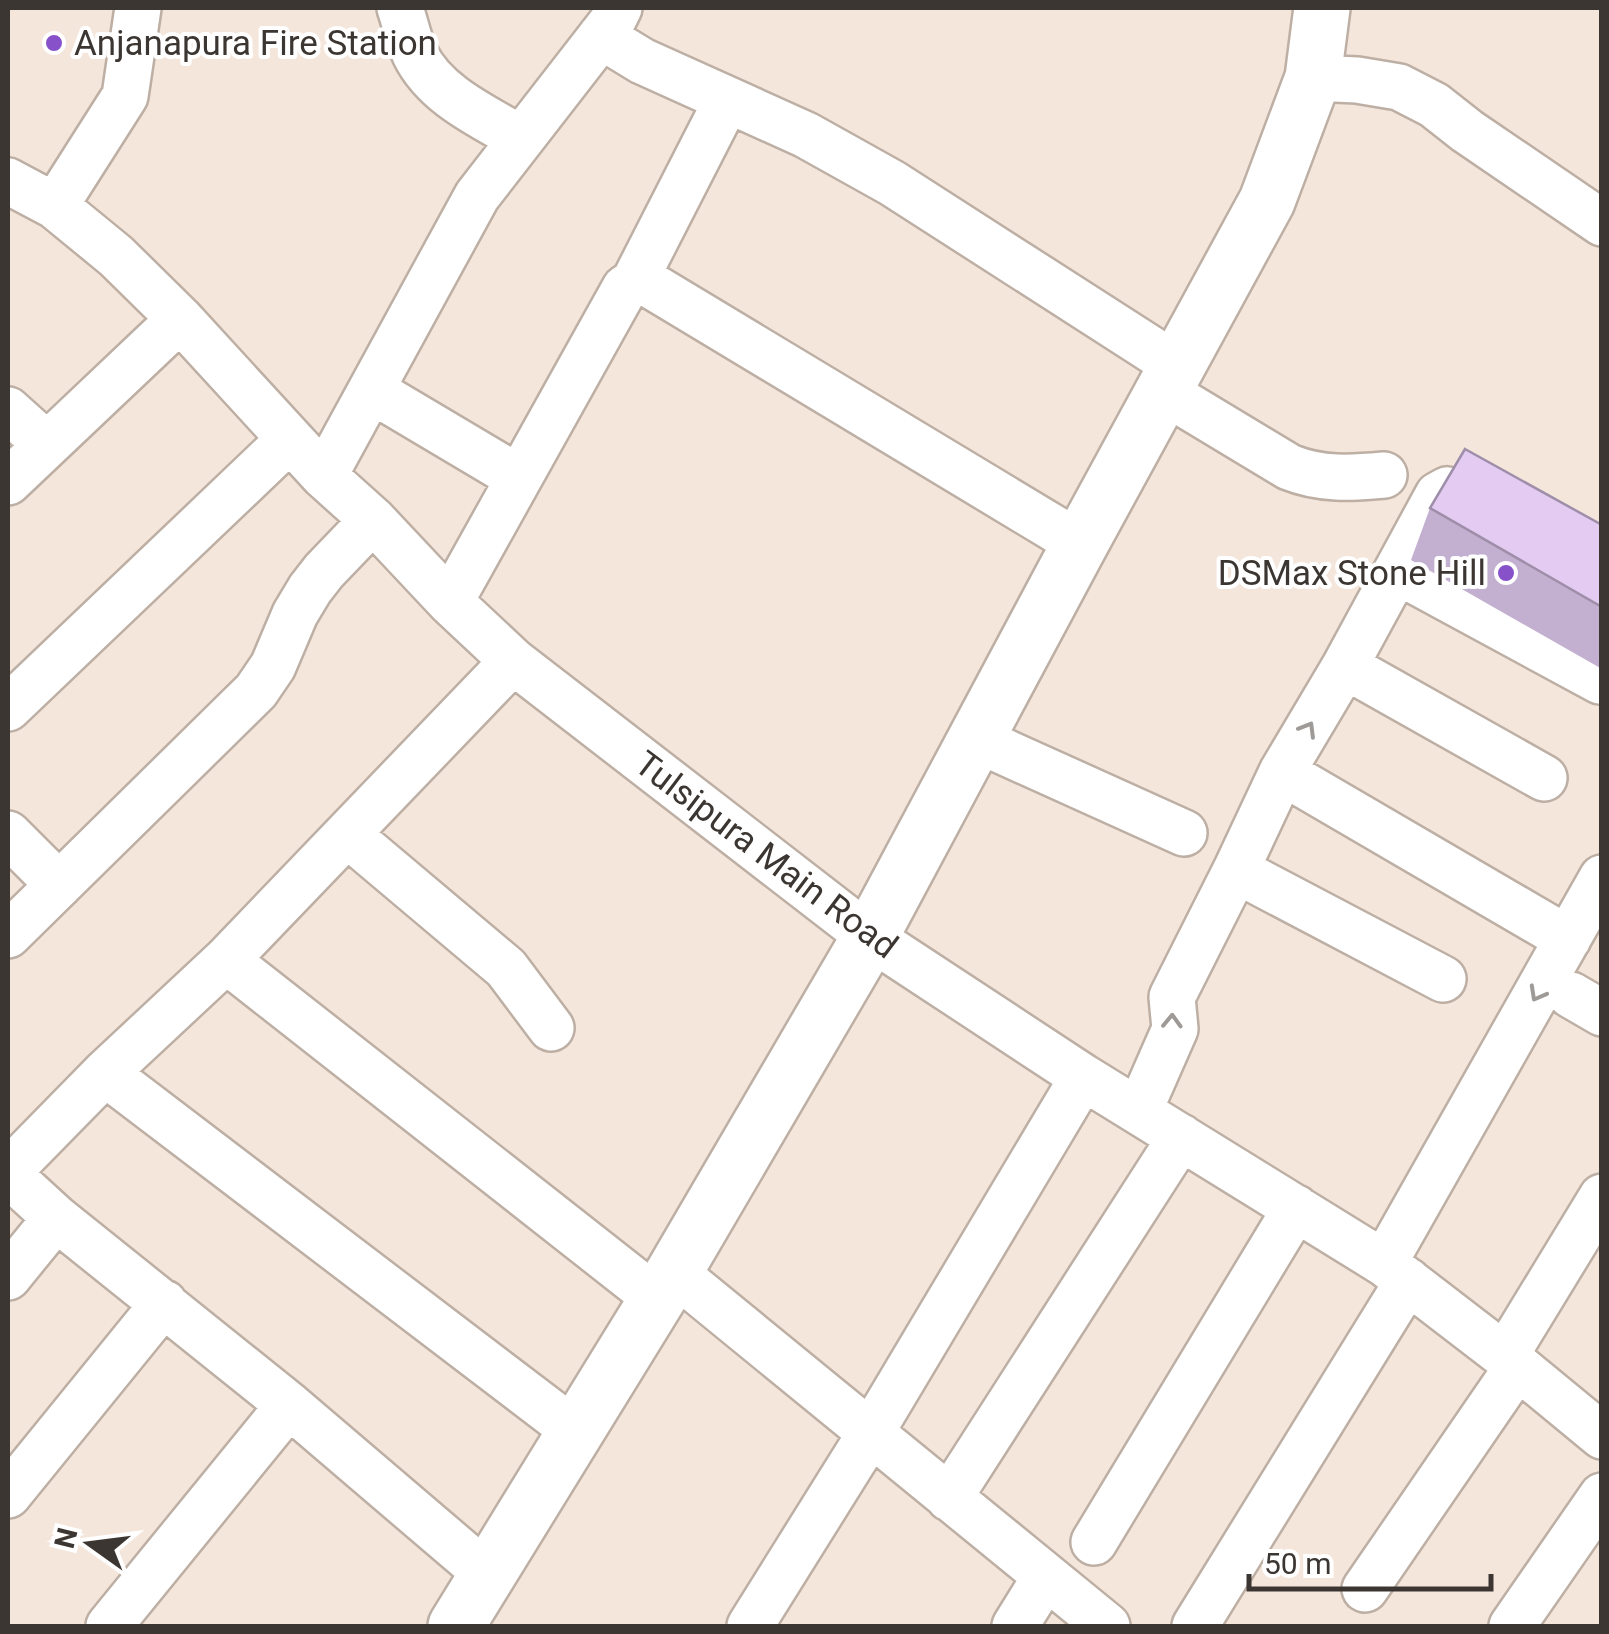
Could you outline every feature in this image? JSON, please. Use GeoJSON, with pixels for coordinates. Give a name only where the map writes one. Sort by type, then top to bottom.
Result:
{"type":"FeatureCollection","features":[{"type":"Feature","properties":{"kind":"main road"},"geometry":{"type":"LineString","coordinates":[[456,1626],[665,1285],[870,937],[1268,202],[1313,78],[1322,8]]}},
{"type":"Feature","properties":{"kind":"street"},"geometry":{"type":"LineString","coordinates":[[55,206],[125,96],[138,8]]}},
{"type":"Feature","properties":{"kind":"street"},"geometry":{"type":"LineString","coordinates":[[400,8],[415,54],[434,82],[520,138]]}},
{"type":"Feature","properties":{"kind":"street"},"geometry":{"type":"LineString","coordinates":[[324,476],[477,196],[610,22],[642,61],[806,134],[892,182],[1289,467],[1340,479],[1384,475]]}},
{"type":"Feature","properties":{"kind":"street"},"geometry":{"type":"LineString","coordinates":[[1313,78],[1399,87],[1434,105],[1602,223]]}},
{"type":"Feature","properties":{"kind":"street"},"geometry":{"type":"LineString","coordinates":[[450,602],[625,288],[634,282],[726,100]]}},
{"type":"Feature","properties":{"kind":"street","name":"Tulsipura Main Road"},"geometry":{"type":"LineString","coordinates":[[8,180],[55,206],[116,256],[180,319],[324,476],[374,520],[450,602],[513,661],[870,937],[1396,1272],[1602,1436]]}},
{"type":"Feature","properties":{"kind":"street"},"geometry":{"type":"LineString","coordinates":[[634,282],[646,283],[1080,544]]}},
{"type":"Feature","properties":{"kind":"street"},"geometry":{"type":"LineString","coordinates":[[8,482],[180,319]]}},
{"type":"Feature","properties":{"kind":"street"},"geometry":{"type":"LineString","coordinates":[[371,390],[519,478]]}},
{"type":"Feature","properties":{"kind":"street"},"geometry":{"type":"LineString","coordinates":[[8,410],[47,444]]}},
{"type":"Feature","properties":{"kind":"street"},"geometry":{"type":"LineString","coordinates":[[8,708],[290,438]]}},
{"type":"Feature","properties":{"kind":"street"},"geometry":{"type":"LineString","coordinates":[[1139,1111],[1175,1029],[1172,997],[1282,772],[1442,491],[1447,490],[1505,522]]}},
{"type":"Feature","properties":{"kind":"street"},"geometry":{"type":"LineString","coordinates":[[8,935],[256,692],[310,589],[374,520]]}},
{"type":"Feature","properties":{"kind":"street"},"geometry":{"type":"LineString","coordinates":[[1397,571],[1600,681]]}},
{"type":"Feature","properties":{"kind":"street"},"geometry":{"type":"LineString","coordinates":[[488,1575],[289,1405],[56,1218],[8,1173],[105,1073],[226,960],[513,661]]}},
{"type":"Feature","properties":{"kind":"street"},"geometry":{"type":"LineString","coordinates":[[1345,666],[1544,778]]}},
{"type":"Feature","properties":{"kind":"street"},"geometry":{"type":"LineString","coordinates":[[976,739],[1184,833]]}},
{"type":"Feature","properties":{"kind":"street"},"geometry":{"type":"LineString","coordinates":[[1282,772],[1568,939]]}},
{"type":"Feature","properties":{"kind":"street"},"geometry":{"type":"LineString","coordinates":[[8,834],[58,885]]}},
{"type":"Feature","properties":{"kind":"street"},"geometry":{"type":"LineString","coordinates":[[347,834],[506,968],[551,1028]]}},
{"type":"Feature","properties":{"kind":"street"},"geometry":{"type":"LineString","coordinates":[[1236,870],[1443,979]]}},
{"type":"Feature","properties":{"kind":"street"},"geometry":{"type":"LineString","coordinates":[[1195,1626],[1396,1272],[1602,878]]}},
{"type":"Feature","properties":{"kind":"street"},"geometry":{"type":"LineString","coordinates":[[226,960],[870,1434],[1107,1626]]}},
{"type":"Feature","properties":{"kind":"street"},"geometry":{"type":"LineString","coordinates":[[105,1073],[575,1430]]}},
{"type":"Feature","properties":{"kind":"street"},"geometry":{"type":"LineString","coordinates":[[750,1626],[870,1434],[1083,1076]]}},
{"type":"Feature","properties":{"kind":"street"},"geometry":{"type":"LineString","coordinates":[[949,1498],[1181,1138]]}},
{"type":"Feature","properties":{"kind":"street"},"geometry":{"type":"LineString","coordinates":[[1366,1589],[1512,1361],[1602,1197]]}},
{"type":"Feature","properties":{"kind":"street"},"geometry":{"type":"LineString","coordinates":[[1094,1542],[1296,1208]]}},
{"type":"Feature","properties":{"kind":"street"},"geometry":{"type":"LineString","coordinates":[[8,1277],[56,1218]]}},
{"type":"Feature","properties":{"kind":"street"},"geometry":{"type":"LineString","coordinates":[[8,1495],[164,1303]]}},
{"type":"Feature","properties":{"kind":"street"},"geometry":{"type":"LineString","coordinates":[[109,1626],[289,1405]]}},
{"type":"Feature","properties":{"kind":"street"},"geometry":{"type":"LineString","coordinates":[[1512,1626],[1602,1496]]}},
{"type":"Feature","properties":{"kind":"street"},"geometry":{"type":"LineString","coordinates":[[1015,1626],[1046,1576]]}},
{"type":"Feature","properties":{"kind":"building"},"geometry":{"type":"Polygon","coordinates":[[[1465,449],[1602,525],[1602,607],[1430,508],[1465,449]]]}},
{"type":"Feature","properties":{"kind":"place","name":"Anjanapura Fire Station"},"geometry":{"type":"Point","coordinates":[54,43]}},
{"type":"Feature","properties":{"kind":"place","name":"DSMax Stone Hill"},"geometry":{"type":"Point","coordinates":[1506,573]}}]}
